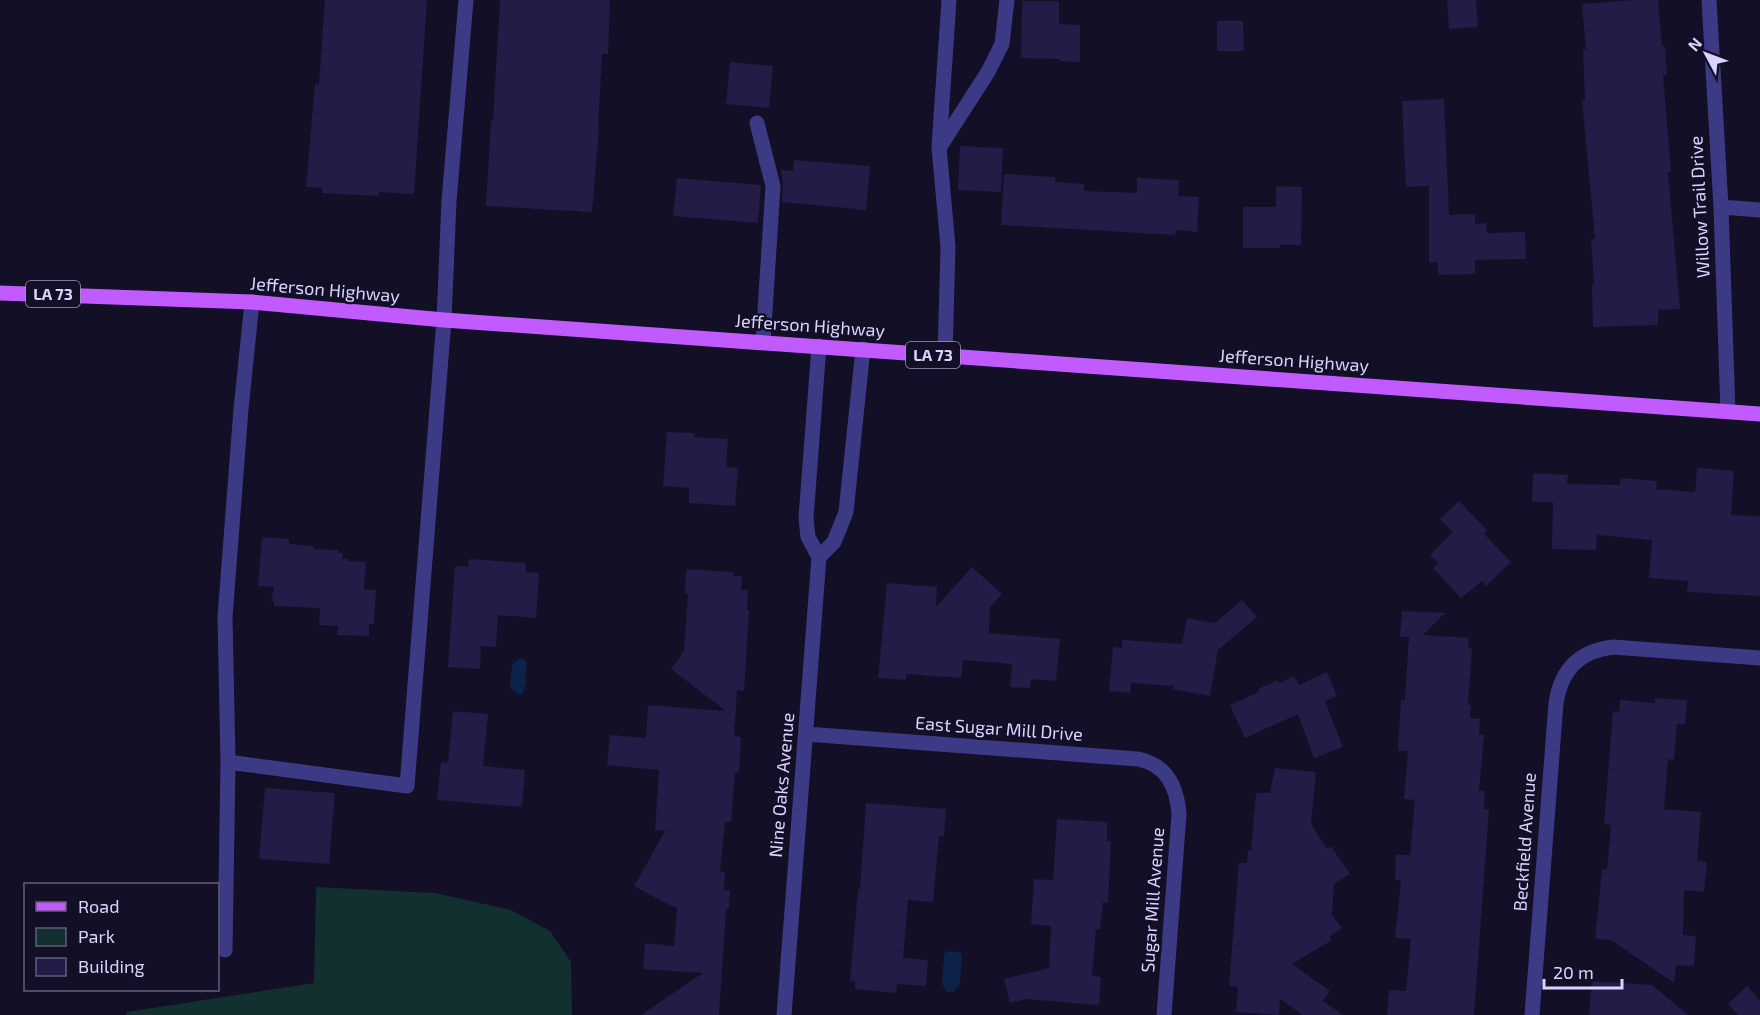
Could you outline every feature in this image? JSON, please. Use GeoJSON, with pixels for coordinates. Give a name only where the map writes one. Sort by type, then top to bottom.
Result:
{"type":"FeatureCollection","features":[{"type":"Feature","properties":{"kind":"main road","name":"Jefferson Highway"},"geometry":{"type":"LineString","coordinates":[[0,293],[252,302],[444,320],[1760,414]]}},
{"type":"Feature","properties":{"kind":"street"},"geometry":{"type":"LineString","coordinates":[[228,762],[407,786],[444,320],[449,201],[466,0]]}},
{"type":"Feature","properties":{"kind":"street"},"geometry":{"type":"LineString","coordinates":[[945,356],[948,247],[939,147],[948,0]]}},
{"type":"Feature","properties":{"kind":"street"},"geometry":{"type":"LineString","coordinates":[[939,147],[988,72],[1002,44],[1007,0]]}},
{"type":"Feature","properties":{"kind":"street","name":"Willow Trail Drive"},"geometry":{"type":"LineString","coordinates":[[1709,0],[1728,411]]}},
{"type":"Feature","properties":{"kind":"street"},"geometry":{"type":"LineString","coordinates":[[756,123],[773,186],[763,342]]}},
{"type":"Feature","properties":{"kind":"street"},"geometry":{"type":"LineString","coordinates":[[1720,207],[1760,210]]}},
{"type":"Feature","properties":{"kind":"street"},"geometry":{"type":"LineString","coordinates":[[225,951],[228,762],[225,617],[252,302]]}},
{"type":"Feature","properties":{"kind":"street","name":"Nine Oaks Avenue"},"geometry":{"type":"LineString","coordinates":[[784,1015],[819,557],[808,537],[806,518],[819,346]]}},
{"type":"Feature","properties":{"kind":"street"},"geometry":{"type":"LineString","coordinates":[[819,557],[834,542],[846,512],[863,349]]}},
{"type":"Feature","properties":{"kind":"street","name":"Beckfield Avenue"},"geometry":{"type":"LineString","coordinates":[[1532,1015],[1556,703],[1559,687],[1565,674],[1573,664],[1589,653],[1612,647],[1760,658]]}},
{"type":"Feature","properties":{"kind":"street","name":"East Sugar Mill Drive"},"geometry":{"type":"LineString","coordinates":[[806,734],[1138,759],[1158,766],[1165,772],[1175,789]]}},
{"type":"Feature","properties":{"kind":"street","name":"Sugar Mill Avenue"},"geometry":{"type":"LineString","coordinates":[[1164,1015],[1179,830],[1178,800],[1175,789]]}},
{"type":"Feature","properties":{"kind":"green space"},"geometry":{"type":"Polygon","coordinates":[[[316,887],[435,893],[511,910],[550,931],[571,962],[572,1015],[126,1015],[127,1012],[314,983],[316,887]]]}},
{"type":"Feature","properties":{"kind":"water"},"geometry":{"type":"Polygon","coordinates":[[[519,659],[527,662],[525,676],[527,679],[523,693],[518,695],[510,688],[512,665],[519,659]]]}},
{"type":"Feature","properties":{"kind":"water"},"geometry":{"type":"Polygon","coordinates":[[[948,951],[960,952],[962,956],[960,985],[955,988],[954,992],[947,992],[942,984],[944,954],[948,951]]]}},
{"type":"Feature","properties":{"kind":"building"},"geometry":{"type":"Polygon","coordinates":[[[325,0],[427,0],[414,194],[379,192],[378,196],[322,193],[322,188],[306,187],[315,84],[319,85],[325,0]]]}},
{"type":"Feature","properties":{"kind":"building"},"geometry":{"type":"Polygon","coordinates":[[[500,0],[610,0],[608,54],[602,54],[592,212],[486,206],[500,0]]]}},
{"type":"Feature","properties":{"kind":"building"},"geometry":{"type":"Polygon","coordinates":[[[1447,0],[1476,0],[1478,27],[1449,29],[1447,0]]]}},
{"type":"Feature","properties":{"kind":"building"},"geometry":{"type":"Polygon","coordinates":[[[1658,0],[1662,46],[1665,46],[1667,75],[1663,75],[1671,172],[1668,172],[1680,309],[1658,310],[1658,325],[1593,327],[1592,284],[1594,284],[1591,239],[1595,239],[1582,100],[1585,100],[1583,50],[1586,49],[1582,4],[1658,0]]]}},
{"type":"Feature","properties":{"kind":"building"},"geometry":{"type":"Polygon","coordinates":[[[1022,1],[1059,1],[1059,24],[1080,25],[1080,62],[1021,58],[1022,1]]]}},
{"type":"Feature","properties":{"kind":"building"},"geometry":{"type":"Polygon","coordinates":[[[1217,21],[1243,21],[1244,51],[1217,51],[1217,21]]]}},
{"type":"Feature","properties":{"kind":"building"},"geometry":{"type":"Polygon","coordinates":[[[730,62],[773,66],[769,108],[726,104],[730,62]]]}},
{"type":"Feature","properties":{"kind":"building"},"geometry":{"type":"Polygon","coordinates":[[[1444,99],[1449,215],[1475,214],[1475,224],[1486,223],[1487,233],[1525,232],[1526,259],[1475,260],[1475,274],[1438,275],[1438,262],[1429,263],[1429,186],[1406,187],[1402,101],[1444,99]]]}},
{"type":"Feature","properties":{"kind":"building"},"geometry":{"type":"Polygon","coordinates":[[[960,146],[1003,148],[1001,192],[958,190],[960,146]]]}},
{"type":"Feature","properties":{"kind":"building"},"geometry":{"type":"Polygon","coordinates":[[[794,160],[870,166],[866,210],[782,202],[781,170],[793,171],[794,160]]]}},
{"type":"Feature","properties":{"kind":"building"},"geometry":{"type":"Polygon","coordinates":[[[1004,174],[1055,177],[1055,182],[1084,184],[1084,191],[1137,193],[1137,178],[1179,180],[1178,196],[1199,197],[1197,232],[1176,230],[1175,235],[1001,225],[1004,174]]]}},
{"type":"Feature","properties":{"kind":"building"},"geometry":{"type":"Polygon","coordinates":[[[677,178],[761,185],[758,223],[673,216],[677,178]]]}},
{"type":"Feature","properties":{"kind":"building"},"geometry":{"type":"Polygon","coordinates":[[[1276,186],[1302,187],[1301,245],[1280,245],[1280,248],[1243,248],[1243,207],[1276,207],[1276,186]]]}},
{"type":"Feature","properties":{"kind":"building"},"geometry":{"type":"Polygon","coordinates":[[[667,432],[695,433],[694,437],[728,439],[726,467],[738,468],[735,506],[689,503],[689,488],[663,486],[667,432]]]}},
{"type":"Feature","properties":{"kind":"building"},"geometry":{"type":"Polygon","coordinates":[[[1697,468],[1734,471],[1731,515],[1760,516],[1760,596],[1687,592],[1688,581],[1649,578],[1652,540],[1597,535],[1596,550],[1552,549],[1553,502],[1532,502],[1533,473],[1568,475],[1567,484],[1620,485],[1621,478],[1657,481],[1656,489],[1695,492],[1697,468]]]}},
{"type":"Feature","properties":{"kind":"building"},"geometry":{"type":"Polygon","coordinates":[[[1459,501],[1487,530],[1484,534],[1511,562],[1486,586],[1482,581],[1461,598],[1433,568],[1438,563],[1430,555],[1453,532],[1440,519],[1459,501]]]}},
{"type":"Feature","properties":{"kind":"building"},"geometry":{"type":"Polygon","coordinates":[[[262,537],[289,539],[289,544],[313,546],[314,549],[338,550],[338,553],[343,553],[342,559],[366,562],[364,589],[376,590],[374,624],[369,624],[369,636],[337,635],[338,626],[319,625],[320,608],[274,606],[274,601],[271,601],[274,587],[258,586],[262,537]]]}},
{"type":"Feature","properties":{"kind":"building"},"geometry":{"type":"Polygon","coordinates":[[[469,559],[526,563],[526,572],[539,573],[536,618],[498,615],[496,647],[481,646],[480,669],[448,667],[455,566],[468,567],[469,559]]]}},
{"type":"Feature","properties":{"kind":"building"},"geometry":{"type":"Polygon","coordinates":[[[972,567],[1002,594],[990,607],[989,633],[1060,639],[1056,681],[1031,679],[1030,688],[1010,687],[1012,664],[963,660],[961,678],[906,674],[906,680],[878,678],[887,583],[937,587],[936,607],[972,567]]]}},
{"type":"Feature","properties":{"kind":"building"},"geometry":{"type":"Polygon","coordinates":[[[686,569],[734,572],[733,576],[742,576],[741,590],[748,590],[744,691],[737,690],[734,736],[741,737],[739,772],[735,772],[731,822],[725,822],[720,872],[725,872],[724,890],[730,890],[729,909],[726,909],[719,1015],[641,1015],[703,973],[643,969],[645,943],[674,946],[677,907],[634,886],[665,831],[655,830],[659,770],[607,765],[610,735],[646,738],[648,705],[726,711],[671,669],[684,651],[688,594],[685,593],[686,569]]]}},
{"type":"Feature","properties":{"kind":"building"},"geometry":{"type":"Polygon","coordinates":[[[1242,600],[1257,617],[1218,650],[1210,696],[1173,689],[1174,686],[1131,683],[1130,693],[1109,691],[1113,647],[1122,648],[1122,640],[1182,644],[1187,618],[1215,623],[1242,600]]]}},
{"type":"Feature","properties":{"kind":"building"},"geometry":{"type":"Polygon","coordinates":[[[1402,611],[1445,613],[1423,635],[1469,638],[1468,648],[1472,649],[1468,705],[1471,705],[1470,718],[1480,719],[1479,734],[1484,735],[1479,791],[1485,791],[1484,809],[1489,809],[1474,1015],[1387,1015],[1389,990],[1406,991],[1411,939],[1395,938],[1401,880],[1395,880],[1396,855],[1410,855],[1415,800],[1404,799],[1408,751],[1398,751],[1401,699],[1405,700],[1409,637],[1400,637],[1402,611]]]}},
{"type":"Feature","properties":{"kind":"building"},"geometry":{"type":"Polygon","coordinates":[[[1327,672],[1337,696],[1325,701],[1343,747],[1314,758],[1298,714],[1245,738],[1230,705],[1259,692],[1258,689],[1278,680],[1280,683],[1294,676],[1299,685],[1327,672]]]}},
{"type":"Feature","properties":{"kind":"building"},"geometry":{"type":"Polygon","coordinates":[[[1655,698],[1687,700],[1685,724],[1677,724],[1674,760],[1668,759],[1664,809],[1701,812],[1697,861],[1707,862],[1704,892],[1684,890],[1683,935],[1696,936],[1694,966],[1676,965],[1674,983],[1611,940],[1595,939],[1602,869],[1607,870],[1611,825],[1604,824],[1613,711],[1619,712],[1620,700],[1655,703],[1655,698]]]}},
{"type":"Feature","properties":{"kind":"building"},"geometry":{"type":"Polygon","coordinates":[[[453,711],[488,714],[483,766],[525,770],[522,807],[437,800],[441,762],[448,763],[453,711]]]}},
{"type":"Feature","properties":{"kind":"building"},"geometry":{"type":"Polygon","coordinates":[[[1275,768],[1316,772],[1311,824],[1327,849],[1331,846],[1350,874],[1334,884],[1332,915],[1342,928],[1329,937],[1332,940],[1292,964],[1330,991],[1323,1001],[1343,1015],[1303,1015],[1280,999],[1279,1015],[1236,1012],[1238,987],[1229,986],[1239,863],[1247,863],[1248,850],[1251,851],[1256,793],[1270,793],[1275,768]]]}},
{"type":"Feature","properties":{"kind":"building"},"geometry":{"type":"Polygon","coordinates":[[[265,788],[335,793],[329,864],[259,859],[265,788]]]}},
{"type":"Feature","properties":{"kind":"building"},"geometry":{"type":"Polygon","coordinates":[[[866,803],[946,809],[944,836],[939,836],[933,902],[908,900],[903,958],[928,960],[926,986],[897,984],[896,993],[855,989],[855,981],[850,981],[866,803]]]}},
{"type":"Feature","properties":{"kind":"building"},"geometry":{"type":"Polygon","coordinates":[[[1057,819],[1107,822],[1107,841],[1111,841],[1108,903],[1103,902],[1100,929],[1096,929],[1092,976],[1101,977],[1099,1005],[1026,999],[1010,1003],[1004,979],[1049,968],[1051,926],[1031,924],[1034,879],[1053,880],[1057,819]]]}},
{"type":"Feature","properties":{"kind":"building"},"geometry":{"type":"Polygon","coordinates":[[[1592,981],[1652,985],[1688,1015],[1589,1015],[1592,981]]]}},
{"type":"Feature","properties":{"kind":"building"},"geometry":{"type":"Polygon","coordinates":[[[1747,986],[1760,1001],[1760,1015],[1738,1015],[1728,1004],[1747,986]]]}}]}
